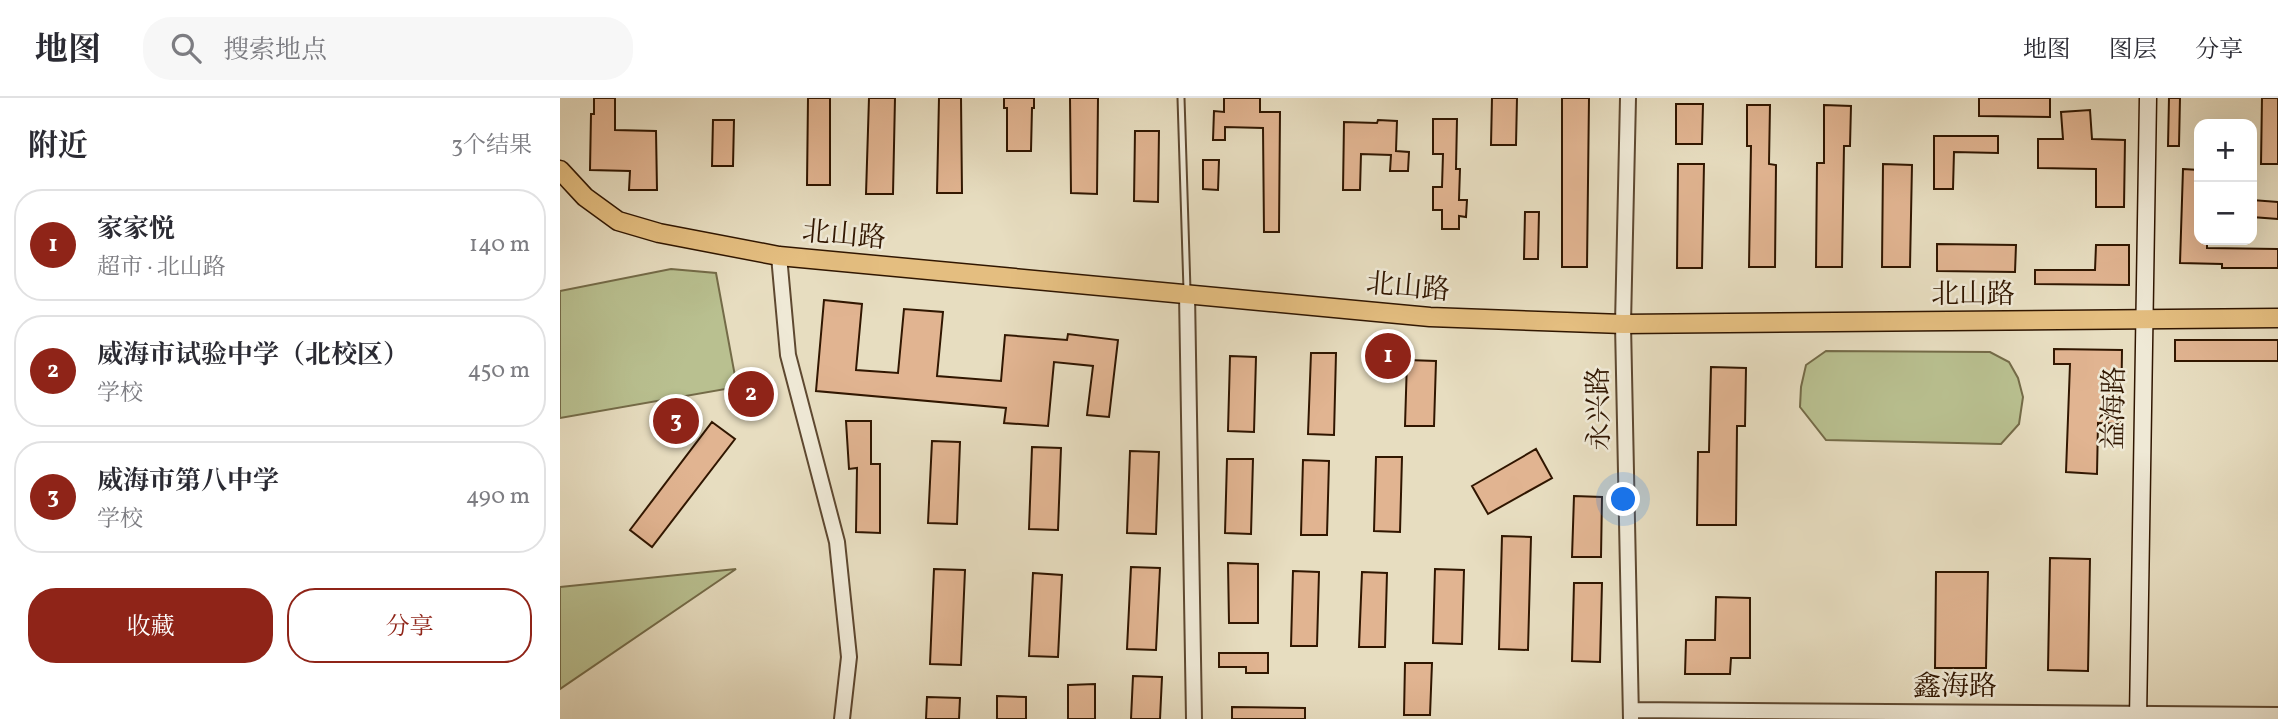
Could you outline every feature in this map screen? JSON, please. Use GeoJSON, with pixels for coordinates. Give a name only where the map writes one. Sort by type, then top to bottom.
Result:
{"type":"FeatureCollection","features":[{"type":"Feature","properties":{"kind":"main road","name":"益海路"},"geometry":{"type":"LineString","coordinates":[[2138,716],[2148,98]]}},
{"type":"Feature","properties":{"kind":"main road","name":"北山路"},"geometry":{"type":"LineString","coordinates":[[560,170],[585,197],[618,221],[659,233],[779,256],[1430,317],[1623,324],[2278,318]]}},
{"type":"Feature","properties":{"kind":"street","name":"永兴路"},"geometry":{"type":"LineString","coordinates":[[1628,98],[1623,324],[1631,715]]}},
{"type":"Feature","properties":{"kind":"street"},"geometry":{"type":"LineString","coordinates":[[779,256],[788,355],[837,542],[849,656],[842,719]]}},
{"type":"Feature","properties":{"kind":"street"},"geometry":{"type":"LineString","coordinates":[[1187,294],[1194,719]]}},
{"type":"Feature","properties":{"kind":"street","name":"鑫海路"},"geometry":{"type":"LineString","coordinates":[[1631,715],[2278,715]]}},
{"type":"Feature","properties":{"kind":"lane"},"geometry":{"type":"LineString","coordinates":[[1181,98],[1187,294]]}},
{"type":"Feature","properties":{"kind":"green space"},"geometry":{"type":"Polygon","coordinates":[[[671,269],[716,273],[737,387],[560,418],[560,291],[671,269]]]}},
{"type":"Feature","properties":{"kind":"green space"},"geometry":{"type":"Polygon","coordinates":[[[1826,351],[1990,352],[2009,362],[2018,378],[2023,397],[2019,424],[2001,444],[1826,440],[1800,407],[1806,365],[1826,351]]]}},
{"type":"Feature","properties":{"kind":"green space"},"geometry":{"type":"Polygon","coordinates":[[[736,569],[560,689],[560,587],[736,569]]]}},
{"type":"Feature","properties":{"kind":"building"},"geometry":{"type":"Polygon","coordinates":[[[594,98],[615,98],[615,130],[656,131],[657,190],[629,190],[630,171],[590,170],[591,114],[594,114],[594,98]]]}},
{"type":"Feature","properties":{"kind":"building"},"geometry":{"type":"Polygon","coordinates":[[[808,98],[830,98],[830,185],[807,185],[808,98]]]}},
{"type":"Feature","properties":{"kind":"building"},"geometry":{"type":"Polygon","coordinates":[[[869,98],[895,98],[893,194],[866,194],[869,98]]]}},
{"type":"Feature","properties":{"kind":"building"},"geometry":{"type":"Polygon","coordinates":[[[939,98],[961,98],[962,193],[937,193],[939,98]]]}},
{"type":"Feature","properties":{"kind":"building"},"geometry":{"type":"Polygon","coordinates":[[[1004,98],[1034,98],[1031,151],[1007,151],[1007,108],[1004,108],[1004,98]]]}},
{"type":"Feature","properties":{"kind":"building"},"geometry":{"type":"Polygon","coordinates":[[[1070,98],[1098,98],[1097,194],[1071,193],[1070,98]]]}},
{"type":"Feature","properties":{"kind":"building"},"geometry":{"type":"Polygon","coordinates":[[[1224,98],[1260,98],[1260,112],[1280,112],[1279,232],[1264,232],[1263,128],[1225,127],[1225,140],[1213,140],[1214,111],[1224,112],[1224,98]]]}},
{"type":"Feature","properties":{"kind":"building"},"geometry":{"type":"Polygon","coordinates":[[[1492,98],[1517,98],[1516,145],[1491,145],[1492,98]]]}},
{"type":"Feature","properties":{"kind":"building"},"geometry":{"type":"Polygon","coordinates":[[[1562,98],[1589,98],[1587,267],[1562,267],[1562,98]]]}},
{"type":"Feature","properties":{"kind":"building"},"geometry":{"type":"Polygon","coordinates":[[[1979,98],[2050,98],[2050,117],[1979,116],[1979,98]]]}},
{"type":"Feature","properties":{"kind":"building"},"geometry":{"type":"Polygon","coordinates":[[[2169,98],[2180,98],[2179,146],[2168,146],[2169,98]]]}},
{"type":"Feature","properties":{"kind":"building"},"geometry":{"type":"Polygon","coordinates":[[[2262,98],[2278,98],[2278,164],[2261,164],[2262,98]]]}},
{"type":"Feature","properties":{"kind":"building"},"geometry":{"type":"Polygon","coordinates":[[[1676,104],[1703,104],[1702,144],[1676,144],[1676,104]]]}},
{"type":"Feature","properties":{"kind":"building"},"geometry":{"type":"Polygon","coordinates":[[[1747,105],[1770,105],[1769,164],[1776,165],[1775,267],[1749,267],[1751,146],[1747,146],[1747,105]]]}},
{"type":"Feature","properties":{"kind":"building"},"geometry":{"type":"Polygon","coordinates":[[[1824,105],[1851,106],[1850,146],[1844,146],[1842,267],[1816,267],[1817,163],[1824,163],[1824,105]]]}},
{"type":"Feature","properties":{"kind":"building"},"geometry":{"type":"Polygon","coordinates":[[[2090,110],[2092,139],[2125,140],[2124,207],[2096,207],[2096,169],[2038,168],[2038,139],[2063,139],[2061,112],[2090,110]]]}},
{"type":"Feature","properties":{"kind":"building"},"geometry":{"type":"Polygon","coordinates":[[[1433,119],[1457,119],[1456,169],[1460,169],[1459,200],[1467,200],[1466,217],[1459,216],[1459,229],[1442,229],[1442,210],[1433,210],[1433,187],[1442,187],[1443,154],[1433,154],[1433,119]]]}},
{"type":"Feature","properties":{"kind":"building"},"geometry":{"type":"Polygon","coordinates":[[[713,120],[734,120],[733,166],[712,166],[713,120]]]}},
{"type":"Feature","properties":{"kind":"building"},"geometry":{"type":"Polygon","coordinates":[[[1378,120],[1397,121],[1396,151],[1409,152],[1408,171],[1390,171],[1391,155],[1361,154],[1360,190],[1343,190],[1344,122],[1377,123],[1378,120]]]}},
{"type":"Feature","properties":{"kind":"building"},"geometry":{"type":"Polygon","coordinates":[[[1135,131],[1159,131],[1158,202],[1134,201],[1135,131]]]}},
{"type":"Feature","properties":{"kind":"building"},"geometry":{"type":"Polygon","coordinates":[[[1934,136],[1998,136],[1998,153],[1954,152],[1953,189],[1934,189],[1934,136]]]}},
{"type":"Feature","properties":{"kind":"building"},"geometry":{"type":"Polygon","coordinates":[[[1203,160],[1219,160],[1218,190],[1203,189],[1203,160]]]}},
{"type":"Feature","properties":{"kind":"building"},"geometry":{"type":"Polygon","coordinates":[[[1678,164],[1704,164],[1702,268],[1677,268],[1678,164]]]}},
{"type":"Feature","properties":{"kind":"building"},"geometry":{"type":"Polygon","coordinates":[[[1883,164],[1912,165],[1910,267],[1882,267],[1883,164]]]}},
{"type":"Feature","properties":{"kind":"building"},"geometry":{"type":"Polygon","coordinates":[[[2183,169],[2194,170],[2194,245],[2207,245],[2207,248],[2278,249],[2278,268],[2222,268],[2222,264],[2180,263],[2183,169]]]}},
{"type":"Feature","properties":{"kind":"building"},"geometry":{"type":"Polygon","coordinates":[[[2257,200],[2278,202],[2278,219],[2257,217],[2257,200]]]}},
{"type":"Feature","properties":{"kind":"building"},"geometry":{"type":"Polygon","coordinates":[[[1525,212],[1539,212],[1538,259],[1524,259],[1525,212]]]}},
{"type":"Feature","properties":{"kind":"building"},"geometry":{"type":"Polygon","coordinates":[[[1937,244],[2016,245],[2015,272],[1937,271],[1937,244]]]}},
{"type":"Feature","properties":{"kind":"building"},"geometry":{"type":"Polygon","coordinates":[[[2096,245],[2129,245],[2129,285],[2035,284],[2035,270],[2095,270],[2096,245]]]}},
{"type":"Feature","properties":{"kind":"building"},"geometry":{"type":"Polygon","coordinates":[[[824,300],[862,304],[856,370],[898,373],[904,309],[943,312],[937,376],[1001,381],[1005,335],[1067,340],[1068,334],[1118,340],[1109,417],[1087,415],[1093,366],[1054,362],[1048,426],[1004,423],[1006,408],[816,391],[824,300]]]}},
{"type":"Feature","properties":{"kind":"building"},"geometry":{"type":"Polygon","coordinates":[[[2175,340],[2278,340],[2278,361],[2175,361],[2175,340]]]}},
{"type":"Feature","properties":{"kind":"building"},"geometry":{"type":"Polygon","coordinates":[[[2054,349],[2122,350],[2121,424],[2098,423],[2097,474],[2066,472],[2070,364],[2054,364],[2054,349]]]}},
{"type":"Feature","properties":{"kind":"building"},"geometry":{"type":"Polygon","coordinates":[[[1311,353],[1336,353],[1334,435],[1308,434],[1311,353]]]}},
{"type":"Feature","properties":{"kind":"building"},"geometry":{"type":"Polygon","coordinates":[[[1230,356],[1256,357],[1254,432],[1228,431],[1230,356]]]}},
{"type":"Feature","properties":{"kind":"building"},"geometry":{"type":"Polygon","coordinates":[[[1407,360],[1436,361],[1434,426],[1405,426],[1407,360]]]}},
{"type":"Feature","properties":{"kind":"building"},"geometry":{"type":"Polygon","coordinates":[[[1711,367],[1746,368],[1745,426],[1737,426],[1736,525],[1697,525],[1698,452],[1709,452],[1711,367]]]}},
{"type":"Feature","properties":{"kind":"building"},"geometry":{"type":"Polygon","coordinates":[[[846,421],[871,421],[871,464],[880,464],[880,533],[856,532],[857,468],[849,469],[846,421]]]}},
{"type":"Feature","properties":{"kind":"building"},"geometry":{"type":"Polygon","coordinates":[[[712,422],[735,439],[652,547],[630,530],[712,422]]]}},
{"type":"Feature","properties":{"kind":"building"},"geometry":{"type":"Polygon","coordinates":[[[932,441],[960,442],[957,524],[928,523],[932,441]]]}},
{"type":"Feature","properties":{"kind":"building"},"geometry":{"type":"Polygon","coordinates":[[[1032,447],[1061,448],[1058,530],[1029,529],[1032,447]]]}},
{"type":"Feature","properties":{"kind":"building"},"geometry":{"type":"Polygon","coordinates":[[[1536,449],[1552,478],[1488,514],[1472,486],[1536,449]]]}},
{"type":"Feature","properties":{"kind":"building"},"geometry":{"type":"Polygon","coordinates":[[[1130,451],[1159,452],[1156,534],[1127,533],[1130,451]]]}},
{"type":"Feature","properties":{"kind":"building"},"geometry":{"type":"Polygon","coordinates":[[[1376,457],[1402,457],[1400,532],[1374,531],[1376,457]]]}},
{"type":"Feature","properties":{"kind":"building"},"geometry":{"type":"Polygon","coordinates":[[[1227,459],[1253,459],[1251,534],[1225,533],[1227,459]]]}},
{"type":"Feature","properties":{"kind":"building"},"geometry":{"type":"Polygon","coordinates":[[[1303,460],[1329,461],[1327,535],[1301,535],[1303,460]]]}},
{"type":"Feature","properties":{"kind":"building"},"geometry":{"type":"Polygon","coordinates":[[[1574,496],[1602,497],[1601,557],[1572,557],[1574,496]]]}},
{"type":"Feature","properties":{"kind":"building"},"geometry":{"type":"Polygon","coordinates":[[[1502,536],[1531,537],[1528,650],[1499,649],[1502,536]]]}},
{"type":"Feature","properties":{"kind":"building"},"geometry":{"type":"Polygon","coordinates":[[[2050,558],[2090,559],[2088,671],[2048,670],[2050,558]]]}},
{"type":"Feature","properties":{"kind":"building"},"geometry":{"type":"Polygon","coordinates":[[[1228,563],[1258,564],[1258,623],[1229,623],[1228,563]]]}},
{"type":"Feature","properties":{"kind":"building"},"geometry":{"type":"Polygon","coordinates":[[[1131,567],[1160,568],[1156,650],[1127,649],[1131,567]]]}},
{"type":"Feature","properties":{"kind":"building"},"geometry":{"type":"Polygon","coordinates":[[[934,569],[965,570],[961,665],[930,664],[934,569]]]}},
{"type":"Feature","properties":{"kind":"building"},"geometry":{"type":"Polygon","coordinates":[[[1435,569],[1464,570],[1462,644],[1433,643],[1435,569]]]}},
{"type":"Feature","properties":{"kind":"building"},"geometry":{"type":"Polygon","coordinates":[[[1293,571],[1319,572],[1317,646],[1291,646],[1293,571]]]}},
{"type":"Feature","properties":{"kind":"building"},"geometry":{"type":"Polygon","coordinates":[[[1362,572],[1387,573],[1385,647],[1359,647],[1362,572]]]}},
{"type":"Feature","properties":{"kind":"building"},"geometry":{"type":"Polygon","coordinates":[[[1936,572],[1988,572],[1986,668],[1935,668],[1936,572]]]}},
{"type":"Feature","properties":{"kind":"building"},"geometry":{"type":"Polygon","coordinates":[[[1033,573],[1062,575],[1058,657],[1029,656],[1033,573]]]}},
{"type":"Feature","properties":{"kind":"building"},"geometry":{"type":"Polygon","coordinates":[[[1574,583],[1602,583],[1600,662],[1572,661],[1574,583]]]}},
{"type":"Feature","properties":{"kind":"building"},"geometry":{"type":"Polygon","coordinates":[[[1716,597],[1750,598],[1750,658],[1731,658],[1730,674],[1685,674],[1686,640],[1715,640],[1716,597]]]}},
{"type":"Feature","properties":{"kind":"building"},"geometry":{"type":"Polygon","coordinates":[[[1219,653],[1268,653],[1268,673],[1246,673],[1246,667],[1219,667],[1219,653]]]}},
{"type":"Feature","properties":{"kind":"building"},"geometry":{"type":"Polygon","coordinates":[[[1405,663],[1432,663],[1430,715],[1404,715],[1405,663]]]}},
{"type":"Feature","properties":{"kind":"building"},"geometry":{"type":"Polygon","coordinates":[[[1133,676],[1162,677],[1160,719],[1131,719],[1133,676]]]}},
{"type":"Feature","properties":{"kind":"building"},"geometry":{"type":"Polygon","coordinates":[[[1095,684],[1095,719],[1068,719],[1068,685],[1095,684]]]}},
{"type":"Feature","properties":{"kind":"building"},"geometry":{"type":"Polygon","coordinates":[[[997,696],[1026,697],[1026,719],[997,719],[997,696]]]}},
{"type":"Feature","properties":{"kind":"building"},"geometry":{"type":"Polygon","coordinates":[[[927,697],[960,698],[959,719],[926,719],[927,697]]]}},
{"type":"Feature","properties":{"kind":"building"},"geometry":{"type":"Polygon","coordinates":[[[1232,707],[1305,708],[1305,719],[1232,719],[1232,707]]]}},
{"type":"Feature","properties":{"kind":"place","name":"家家悦"},"geometry":{"type":"Point","coordinates":[1388,356]}},
{"type":"Feature","properties":{"kind":"place","name":"威海市试验中学（北校区）"},"geometry":{"type":"Point","coordinates":[751,394]}},
{"type":"Feature","properties":{"kind":"place","name":"威海市第八中学"},"geometry":{"type":"Point","coordinates":[676,421]}}]}
